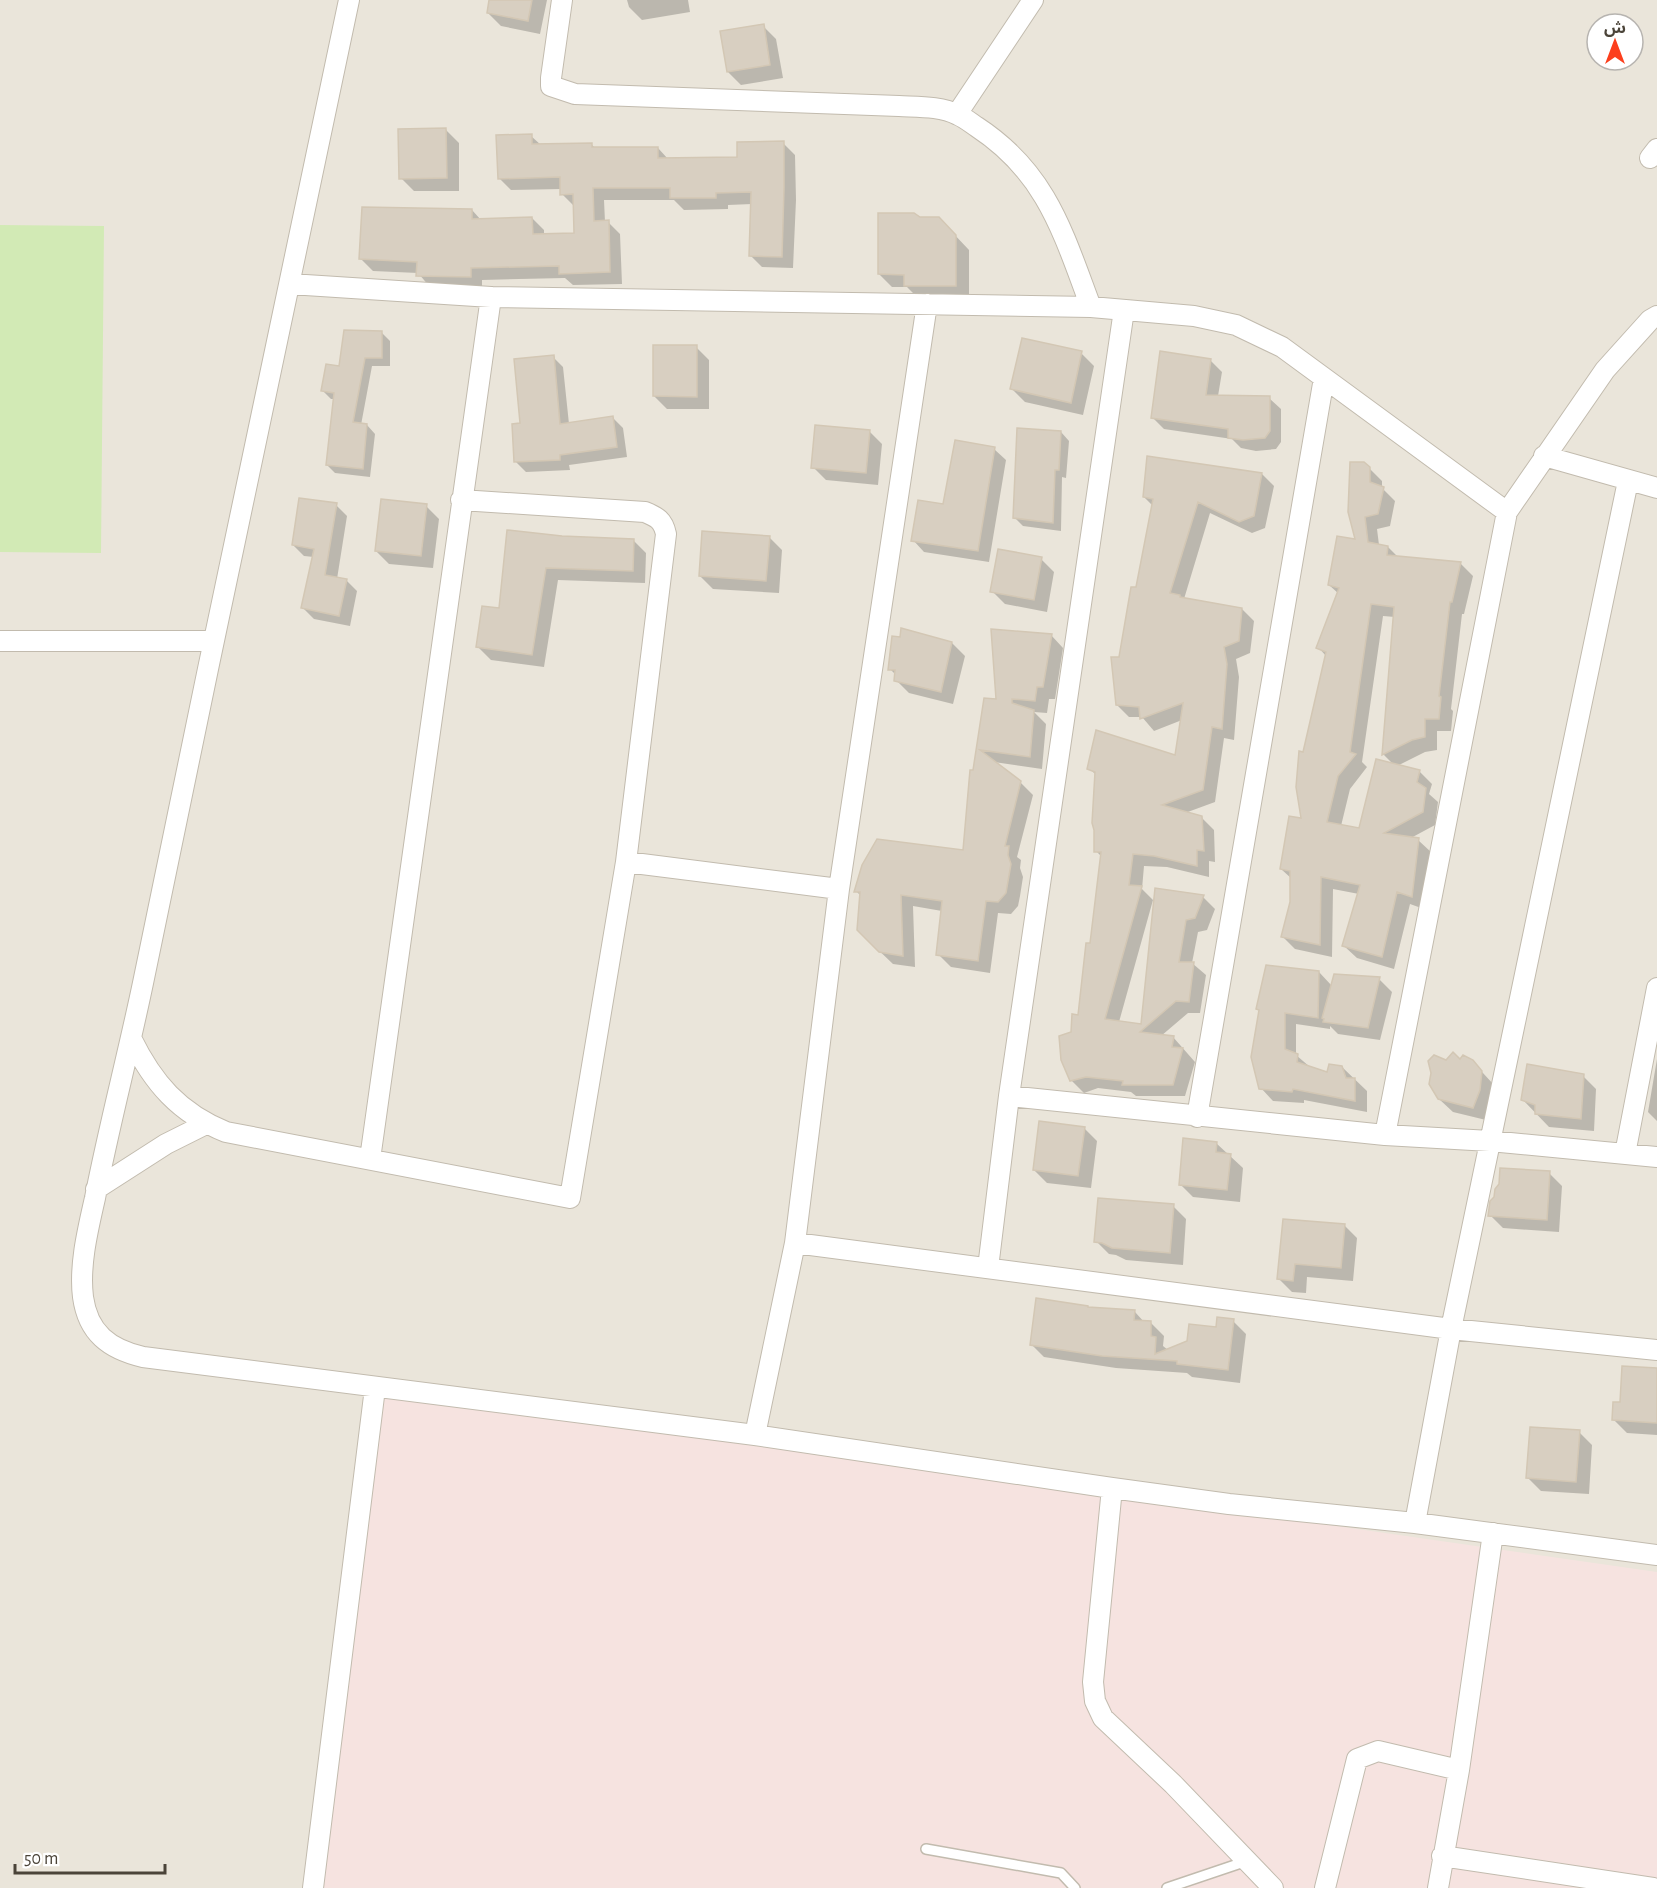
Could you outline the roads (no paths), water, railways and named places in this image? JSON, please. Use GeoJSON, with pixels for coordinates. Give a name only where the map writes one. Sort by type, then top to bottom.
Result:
{"type":"FeatureCollection","features":[{"type":"Feature","properties":{"kind":"street"},"geometry":{"type":"LineString","coordinates":[[349,0],[131,1038],[108,1132],[87,1237],[82,1295],[86,1312],[93,1327],[102,1338],[114,1347],[143,1357],[755,1435],[1229,1504],[1415,1523],[1657,1555]]}},
{"type":"Feature","properties":{"kind":"street"},"geometry":{"type":"LineString","coordinates":[[562,0],[551,78],[551,86],[562,91],[575,94],[934,108],[957,114],[991,136],[1016,157],[1038,184],[1054,213],[1091,307]]}},
{"type":"Feature","properties":{"kind":"street"},"geometry":{"type":"LineString","coordinates":[[957,114],[1033,0]]}},
{"type":"Feature","properties":{"kind":"street"},"geometry":{"type":"LineString","coordinates":[[290,284],[491,297],[1091,307],[1194,316],[1236,325],[1282,347],[1507,512]]}},
{"type":"Feature","properties":{"kind":"street"},"geometry":{"type":"LineString","coordinates":[[370,1159],[491,297]]}},
{"type":"Feature","properties":{"kind":"street"},"geometry":{"type":"LineString","coordinates":[[755,1435],[795,1243],[839,889],[927,304]]}},
{"type":"Feature","properties":{"kind":"street"},"geometry":{"type":"LineString","coordinates":[[988,1268],[1009,1096],[1124,310]]}},
{"type":"Feature","properties":{"kind":"street"},"geometry":{"type":"LineString","coordinates":[[1385,1135],[1507,512],[1605,370],[1650,320],[1657,316]]}},
{"type":"Feature","properties":{"kind":"street"},"geometry":{"type":"LineString","coordinates":[[1197,1117],[1324,378]]}},
{"type":"Feature","properties":{"kind":"street"},"geometry":{"type":"LineString","coordinates":[[1544,456],[1657,488]]}},
{"type":"Feature","properties":{"kind":"street"},"geometry":{"type":"LineString","coordinates":[[1415,1523],[1490,1141],[1628,481]]}},
{"type":"Feature","properties":{"kind":"street"},"geometry":{"type":"LineString","coordinates":[[131,1038],[150,1073],[162,1087],[188,1113],[206,1124],[243,1136],[570,1198],[626,862],[666,546],[664,524],[658,517],[645,512],[461,500]]}},
{"type":"Feature","properties":{"kind":"street"},"geometry":{"type":"LineString","coordinates":[[0,641],[213,641]]}},
{"type":"Feature","properties":{"kind":"street"},"geometry":{"type":"LineString","coordinates":[[626,862],[839,889]]}},
{"type":"Feature","properties":{"kind":"street"},"geometry":{"type":"LineString","coordinates":[[1625,1154],[1657,988]]}},
{"type":"Feature","properties":{"kind":"street"},"geometry":{"type":"LineString","coordinates":[[1009,1096],[1385,1135],[1490,1141],[1657,1157]]}},
{"type":"Feature","properties":{"kind":"street"},"geometry":{"type":"LineString","coordinates":[[96,1189],[166,1143],[206,1124]]}},
{"type":"Feature","properties":{"kind":"street"},"geometry":{"type":"LineString","coordinates":[[795,1243],[1452,1329],[1657,1350]]}},
{"type":"Feature","properties":{"kind":"street"},"geometry":{"type":"LineString","coordinates":[[313,1888],[375,1388]]}},
{"type":"Feature","properties":{"kind":"street"},"geometry":{"type":"LineString","coordinates":[[1112,1488],[1093,1682],[1095,1701],[1103,1718],[1173,1784],[1274,1888]]}},
{"type":"Feature","properties":{"kind":"street"},"geometry":{"type":"LineString","coordinates":[[1438,1888],[1459,1770],[1493,1533]]}},
{"type":"Feature","properties":{"kind":"street"},"geometry":{"type":"LineString","coordinates":[[1325,1888],[1357,1759],[1378,1751],[1459,1770]]}},
{"type":"Feature","properties":{"kind":"street"},"geometry":{"type":"LineString","coordinates":[[1442,1856],[1653,1888]]}},
{"type":"Feature","properties":{"kind":"lane"},"geometry":{"type":"LineString","coordinates":[[926,1848],[1061,1873],[1075,1888]]}},
{"type":"Feature","properties":{"kind":"lane"},"geometry":{"type":"LineString","coordinates":[[1167,1888],[1249,1860]]}}]}
